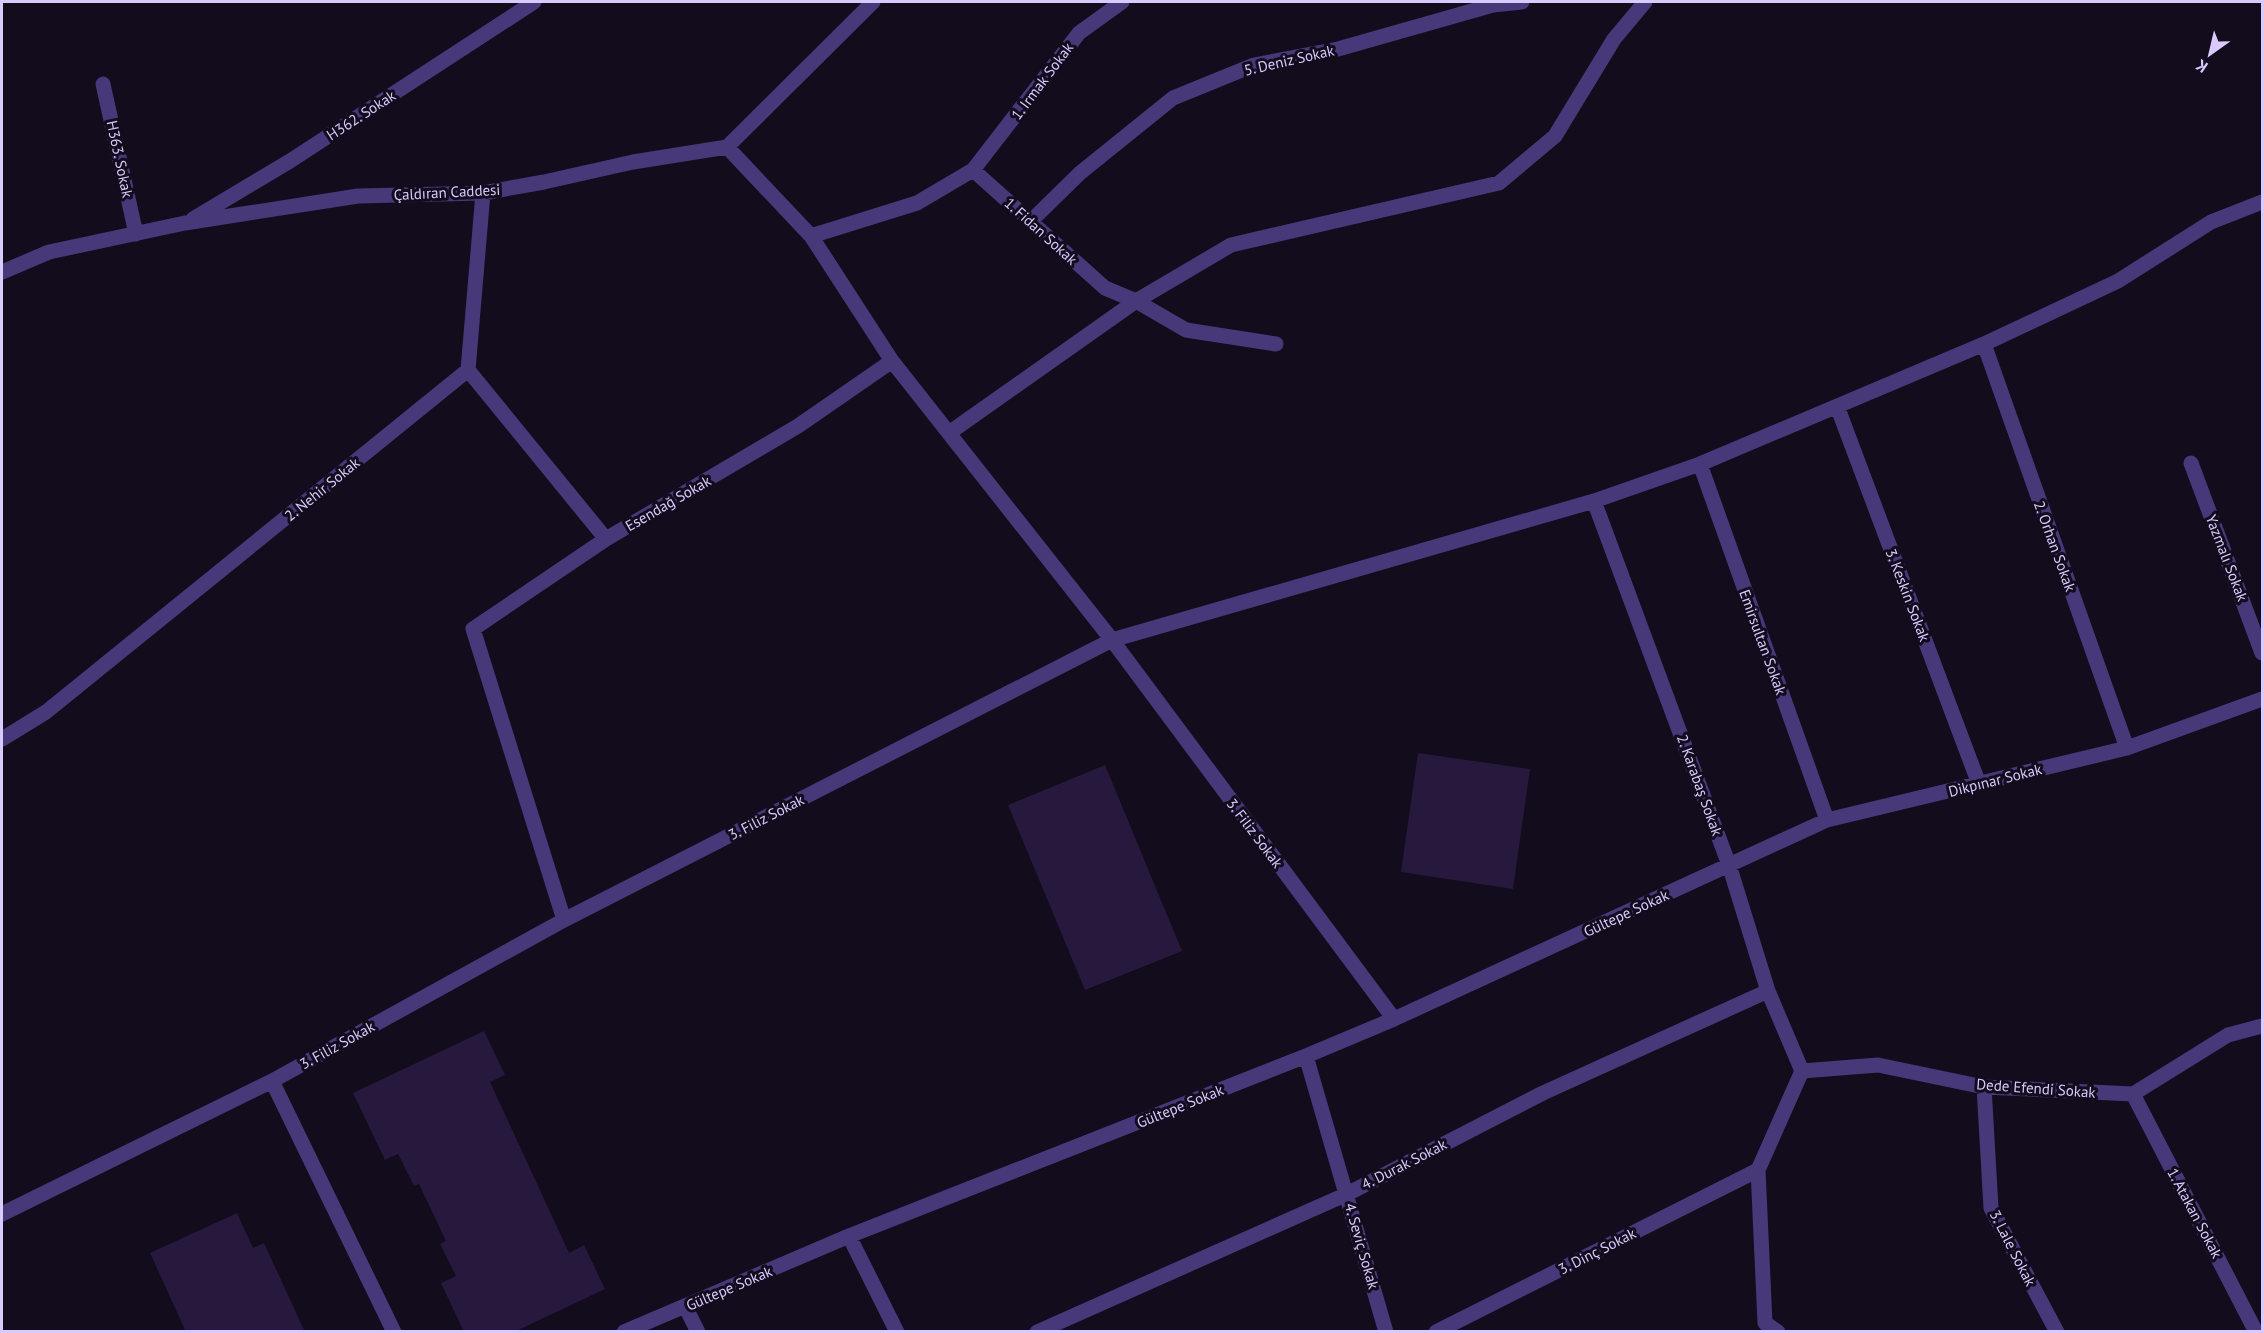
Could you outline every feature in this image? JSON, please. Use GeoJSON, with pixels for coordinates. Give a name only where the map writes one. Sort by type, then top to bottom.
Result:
{"type":"FeatureCollection","features":[{"type":"Feature","properties":{"kind":"street","name":"H362. Sokak"},"geometry":{"type":"LineString","coordinates":[[185,223],[290,161],[534,2]]}},
{"type":"Feature","properties":{"kind":"street"},"geometry":{"type":"LineString","coordinates":[[873,2],[727,147],[811,236],[892,361],[1112,640],[1594,501],[1700,464],[1984,344],[2118,281],[2211,222],[2262,202]]}},
{"type":"Feature","properties":{"kind":"street","name":"1. Irmak Sokak"},"geometry":{"type":"LineString","coordinates":[[973,170],[1079,33],[1122,2]]}},
{"type":"Feature","properties":{"kind":"street","name":"5. Deniz Sokak"},"geometry":{"type":"LineString","coordinates":[[1030,222],[1080,173],[1173,98],[1254,65],[1338,50],[1493,5],[1522,2]]}},
{"type":"Feature","properties":{"kind":"street"},"geometry":{"type":"LineString","coordinates":[[949,433],[1136,301],[1232,245],[1499,183],[1555,136],[1614,39],[1646,2]]}},
{"type":"Feature","properties":{"kind":"street","name":"H363. Sokak"},"geometry":{"type":"LineString","coordinates":[[103,84],[136,234]]}},
{"type":"Feature","properties":{"kind":"street","name":"Çaldıran Caddesi"},"geometry":{"type":"LineString","coordinates":[[2,272],[49,252],[185,223],[358,196],[483,193],[633,162],[727,147]]}},
{"type":"Feature","properties":{"kind":"street"},"geometry":{"type":"LineString","coordinates":[[811,236],[917,203],[973,170]]}},
{"type":"Feature","properties":{"kind":"street","name":"1. Fidan Sokak"},"geometry":{"type":"LineString","coordinates":[[973,170],[1105,288],[1136,301],[1185,330],[1276,344]]}},
{"type":"Feature","properties":{"kind":"street"},"geometry":{"type":"LineString","coordinates":[[483,193],[468,370],[606,539]]}},
{"type":"Feature","properties":{"kind":"street","name":"2. Orhan Sokak"},"geometry":{"type":"LineString","coordinates":[[1984,344],[2127,748]]}},
{"type":"Feature","properties":{"kind":"street","name":"Esendağ Sokak"},"geometry":{"type":"LineString","coordinates":[[564,920],[473,629],[606,539],[798,426],[892,361]]}},
{"type":"Feature","properties":{"kind":"street","name":"2. Nehir Sokak"},"geometry":{"type":"LineString","coordinates":[[2,739],[46,712],[468,370]]}},
{"type":"Feature","properties":{"kind":"street","name":"3. Keskin Sokak"},"geometry":{"type":"LineString","coordinates":[[1837,406],[1979,784]]}},
{"type":"Feature","properties":{"kind":"street","name":"Yazmalı Sokak"},"geometry":{"type":"LineString","coordinates":[[2191,463],[2262,653]]}},
{"type":"Feature","properties":{"kind":"street","name":"Emirsultan Sokak"},"geometry":{"type":"LineString","coordinates":[[1700,464],[1827,820]]}},
{"type":"Feature","properties":{"kind":"street","name":"2. Karabaş Sokak"},"geometry":{"type":"LineString","coordinates":[[1594,501],[1730,865],[1768,991],[1802,1071]]}},
{"type":"Feature","properties":{"kind":"street","name":"3. Filiz Sokak"},"geometry":{"type":"LineString","coordinates":[[2,1214],[272,1081],[564,920],[1112,640],[1394,1019]]}},
{"type":"Feature","properties":{"kind":"street","name":"Dikpınar Sokak"},"geometry":{"type":"LineString","coordinates":[[1730,865],[1827,820],[2127,748],[2262,699]]}},
{"type":"Feature","properties":{"kind":"street","name":"Gültepe Sokak"},"geometry":{"type":"LineString","coordinates":[[624,1332],[849,1236],[1306,1056],[1394,1019],[1730,865]]}},
{"type":"Feature","properties":{"kind":"street","name":"4. Durak Sokak"},"geometry":{"type":"LineString","coordinates":[[1037,1332],[1347,1194],[1543,1093],[1768,991]]}},
{"type":"Feature","properties":{"kind":"street"},"geometry":{"type":"LineString","coordinates":[[2133,1094],[2228,1035],[2262,1026]]}},
{"type":"Feature","properties":{"kind":"street","name":"4. Seviç Sokak"},"geometry":{"type":"LineString","coordinates":[[1306,1056],[1386,1332]]}},
{"type":"Feature","properties":{"kind":"street","name":"Dede Efendi Sokak"},"geometry":{"type":"LineString","coordinates":[[1802,1071],[1878,1065],[1984,1087],[2133,1094]]}},
{"type":"Feature","properties":{"kind":"street"},"geometry":{"type":"LineString","coordinates":[[1766,1329],[1758,1170],[1802,1071]]}},
{"type":"Feature","properties":{"kind":"street"},"geometry":{"type":"LineString","coordinates":[[272,1081],[394,1332]]}},
{"type":"Feature","properties":{"kind":"street","name":"3. Lale Sokak"},"geometry":{"type":"LineString","coordinates":[[1984,1087],[1991,1208],[2057,1332]]}},
{"type":"Feature","properties":{"kind":"street","name":"1. Atakan Sokak"},"geometry":{"type":"LineString","coordinates":[[2133,1094],[2256,1332]]}},
{"type":"Feature","properties":{"kind":"street","name":"3. Dinç Sokak"},"geometry":{"type":"LineString","coordinates":[[1436,1332],[1758,1170]]}},
{"type":"Feature","properties":{"kind":"street"},"geometry":{"type":"LineString","coordinates":[[849,1236],[897,1332]]}},
{"type":"Feature","properties":{"kind":"street"},"geometry":{"type":"LineString","coordinates":[[685,1306],[698,1332]]}},
{"type":"Feature","properties":{"kind":"building"},"geometry":{"type":"Polygon","coordinates":[[[1418,753],[1530,769],[1513,889],[1401,872],[1418,753]]]}},
{"type":"Feature","properties":{"kind":"building"},"geometry":{"type":"Polygon","coordinates":[[[1105,765],[1182,951],[1085,990],[1008,805],[1105,765]]]}},
{"type":"Feature","properties":{"kind":"building"},"geometry":{"type":"Polygon","coordinates":[[[484,1031],[505,1075],[490,1082],[569,1253],[584,1245],[605,1289],[514,1332],[464,1332],[441,1283],[456,1276],[440,1244],[446,1241],[419,1184],[414,1186],[398,1154],[385,1160],[353,1093],[484,1031]]]}},
{"type":"Feature","properties":{"kind":"building"},"geometry":{"type":"Polygon","coordinates":[[[237,1213],[253,1248],[264,1243],[304,1330],[186,1332],[150,1253],[237,1213]]]}}]}
